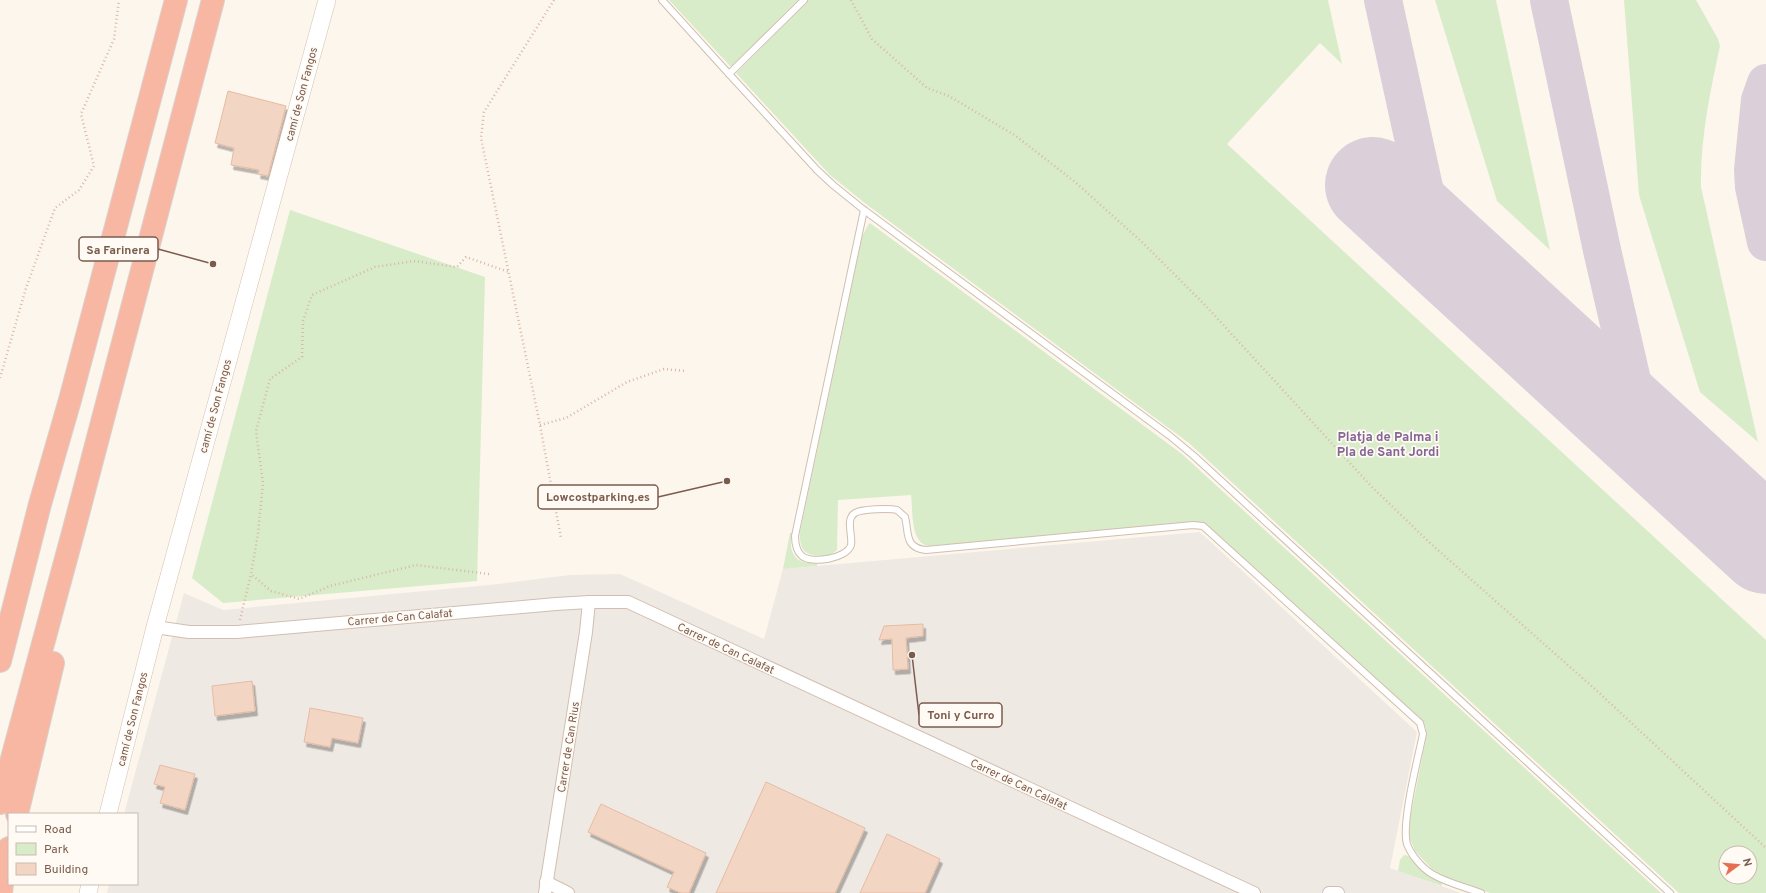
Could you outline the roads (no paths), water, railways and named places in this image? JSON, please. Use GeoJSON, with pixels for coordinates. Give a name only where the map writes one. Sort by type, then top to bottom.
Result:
{"type":"FeatureCollection","features":[{"type":"Feature","properties":{"kind":"highway"},"geometry":{"type":"LineString","coordinates":[[0,661],[40,504],[70,400],[176,0]]}},
{"type":"Feature","properties":{"kind":"highway"},"geometry":{"type":"LineString","coordinates":[[0,803],[74,529],[213,0]]}},
{"type":"Feature","properties":{"kind":"highway"},"geometry":{"type":"LineString","coordinates":[[0,599],[17,546],[40,504]]}},
{"type":"Feature","properties":{"kind":"highway"},"geometry":{"type":"LineString","coordinates":[[17,813],[71,588],[74,529]]}},
{"type":"Feature","properties":{"kind":"highway"},"geometry":{"type":"LineString","coordinates":[[1,893],[8,852]]}},
{"type":"Feature","properties":{"kind":"street","name":"camí de Son Fangos"},"geometry":{"type":"LineString","coordinates":[[108,813],[155,627],[327,0]]}},
{"type":"Feature","properties":{"kind":"street","name":"Carrer de Can Calafat"},"geometry":{"type":"LineString","coordinates":[[155,627],[189,632],[238,632],[590,602],[628,602],[1254,893]]}},
{"type":"Feature","properties":{"kind":"street","name":"Carrer de Can Rius"},"geometry":{"type":"LineString","coordinates":[[545,888],[590,602]]}},
{"type":"Feature","properties":{"kind":"street"},"geometry":{"type":"LineString","coordinates":[[545,888],[568,893]]}},
{"type":"Feature","properties":{"kind":"street"},"geometry":{"type":"LineString","coordinates":[[1329,893],[1338,893]]}},
{"type":"Feature","properties":{"kind":"lane"},"geometry":{"type":"LineString","coordinates":[[662,0],[728,74],[817,170],[833,185],[864,210],[1164,431],[1194,456],[1670,893]]}},
{"type":"Feature","properties":{"kind":"lane"},"geometry":{"type":"LineString","coordinates":[[728,74],[804,0]]}},
{"type":"Feature","properties":{"kind":"lane"},"geometry":{"type":"LineString","coordinates":[[864,210],[795,536],[796,547],[801,555],[807,559],[813,560],[838,557],[845,553],[851,542],[851,518],[852,515],[858,511],[897,510],[905,517],[911,544],[918,549],[926,550],[1193,525],[1204,526],[1420,723],[1423,734],[1405,827],[1407,844],[1415,858],[1432,874],[1446,881],[1481,893]]}},
{"type":"Feature","properties":{"kind":"place","name":"Sa Farinera"},"geometry":{"type":"Point","coordinates":[213,264]}},
{"type":"Feature","properties":{"kind":"place","name":"Lowcostparking.es"},"geometry":{"type":"Point","coordinates":[727,481]}},
{"type":"Feature","properties":{"kind":"place","name":"Toni y Curro"},"geometry":{"type":"Point","coordinates":[912,655]}},
{"type":"Feature","properties":{"kind":"district","name":"Platja de Palma i Pla de Sant Jordi"},"geometry":{"type":"Point","coordinates":[1388,444]}}]}
